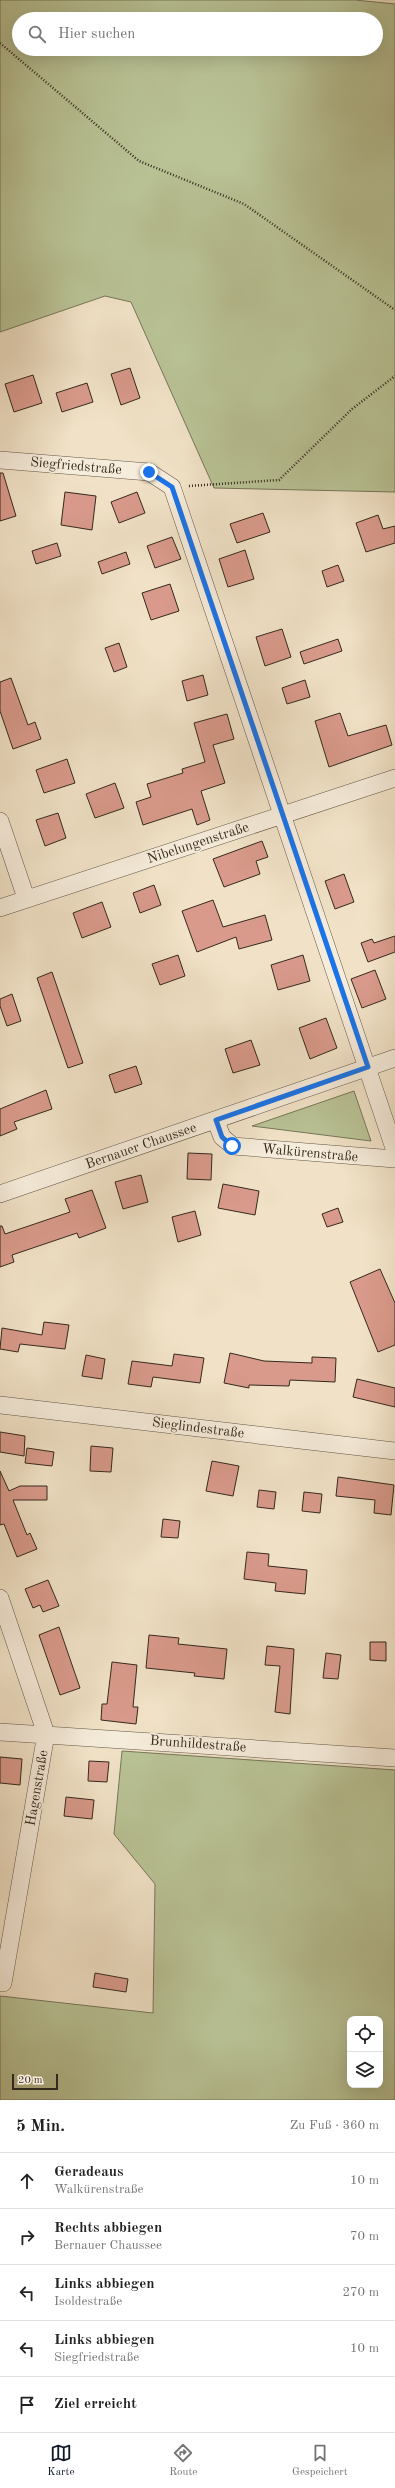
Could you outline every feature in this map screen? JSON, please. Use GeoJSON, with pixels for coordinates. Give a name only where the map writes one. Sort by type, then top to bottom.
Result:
{"type":"FeatureCollection","features":[{"type":"Feature","properties":{"kind":"street","name":"Siegfriedstraße"},"geometry":{"type":"LineString","coordinates":[[0,460],[149,472],[172,487]]}},
{"type":"Feature","properties":{"kind":"street"},"geometry":{"type":"LineString","coordinates":[[172,487],[281,816],[368,1067],[395,1151]]}},
{"type":"Feature","properties":{"kind":"street","name":"Nibelungenstraße"},"geometry":{"type":"LineString","coordinates":[[0,908],[26,898],[395,778]]}},
{"type":"Feature","properties":{"kind":"street"},"geometry":{"type":"LineString","coordinates":[[0,821],[26,898]]}},
{"type":"Feature","properties":{"kind":"street","name":"Bernauer Chaussee"},"geometry":{"type":"LineString","coordinates":[[0,1194],[395,1058]]}},
{"type":"Feature","properties":{"kind":"street","name":"Walkürenstraße"},"geometry":{"type":"LineString","coordinates":[[216,1120],[222,1137],[232,1146],[395,1159]]}},
{"type":"Feature","properties":{"kind":"street","name":"Sieglindestraße"},"geometry":{"type":"LineString","coordinates":[[0,1405],[395,1451]]}},
{"type":"Feature","properties":{"kind":"street","name":"Hagenstraße"},"geometry":{"type":"LineString","coordinates":[[0,1598],[46,1734],[3,1983]]}},
{"type":"Feature","properties":{"kind":"street","name":"Brunhildestraße"},"geometry":{"type":"LineString","coordinates":[[0,1732],[395,1758]]}},
{"type":"Feature","properties":{"kind":"path"},"geometry":{"type":"LineString","coordinates":[[0,43],[12,53]]}},
{"type":"Feature","properties":{"kind":"path"},"geometry":{"type":"LineString","coordinates":[[15,56],[139,162],[244,204],[395,310]]}},
{"type":"Feature","properties":{"kind":"path"},"geometry":{"type":"LineString","coordinates":[[172,487],[279,480],[352,409],[395,376]]}},
{"type":"Feature","properties":{"kind":"green space"},"geometry":{"type":"Polygon","coordinates":[[[0,0],[355,0],[395,4],[395,492],[214,488],[131,302],[105,296],[0,332],[0,0]]]}},
{"type":"Feature","properties":{"kind":"green space"},"geometry":{"type":"Polygon","coordinates":[[[354,1091],[371,1141],[252,1126],[354,1091]]]}},
{"type":"Feature","properties":{"kind":"green space"},"geometry":{"type":"Polygon","coordinates":[[[122,1751],[395,1770],[395,2100],[0,2100],[0,1996],[153,2013],[155,1884],[114,1834],[122,1751]]]}},
{"type":"Feature","properties":{"kind":"building"},"geometry":{"type":"Polygon","coordinates":[[[130,368],[140,398],[121,405],[111,374],[130,368]]]}},
{"type":"Feature","properties":{"kind":"building"},"geometry":{"type":"Polygon","coordinates":[[[33,375],[42,403],[14,412],[5,384],[33,375]]]}},
{"type":"Feature","properties":{"kind":"building"},"geometry":{"type":"Polygon","coordinates":[[[87,383],[93,402],[62,412],[56,393],[87,383]]]}},
{"type":"Feature","properties":{"kind":"building"},"geometry":{"type":"Polygon","coordinates":[[[0,473],[3,473],[16,516],[0,521],[0,473]]]}},
{"type":"Feature","properties":{"kind":"building"},"geometry":{"type":"Polygon","coordinates":[[[65,492],[96,496],[92,530],[61,525],[65,492]]]}},
{"type":"Feature","properties":{"kind":"building"},"geometry":{"type":"Polygon","coordinates":[[[137,492],[145,513],[119,523],[111,502],[137,492]]]}},
{"type":"Feature","properties":{"kind":"building"},"geometry":{"type":"Polygon","coordinates":[[[263,513],[270,532],[237,543],[230,524],[263,513]]]}},
{"type":"Feature","properties":{"kind":"building"},"geometry":{"type":"Polygon","coordinates":[[[378,515],[383,529],[395,526],[395,543],[366,552],[356,523],[378,515]]]}},
{"type":"Feature","properties":{"kind":"building"},"geometry":{"type":"Polygon","coordinates":[[[172,537],[181,559],[155,568],[147,546],[172,537]]]}},
{"type":"Feature","properties":{"kind":"building"},"geometry":{"type":"Polygon","coordinates":[[[57,543],[61,556],[36,564],[32,551],[57,543]]]}},
{"type":"Feature","properties":{"kind":"building"},"geometry":{"type":"Polygon","coordinates":[[[245,550],[254,579],[228,587],[219,559],[245,550]]]}},
{"type":"Feature","properties":{"kind":"building"},"geometry":{"type":"Polygon","coordinates":[[[126,552],[130,564],[102,574],[98,562],[126,552]]]}},
{"type":"Feature","properties":{"kind":"building"},"geometry":{"type":"Polygon","coordinates":[[[338,565],[344,581],[327,587],[322,571],[338,565]]]}},
{"type":"Feature","properties":{"kind":"building"},"geometry":{"type":"Polygon","coordinates":[[[170,584],[179,611],[151,620],[142,593],[170,584]]]}},
{"type":"Feature","properties":{"kind":"building"},"geometry":{"type":"Polygon","coordinates":[[[282,629],[291,657],[265,666],[256,637],[282,629]]]}},
{"type":"Feature","properties":{"kind":"building"},"geometry":{"type":"Polygon","coordinates":[[[338,639],[342,651],[304,664],[300,652],[338,639]]]}},
{"type":"Feature","properties":{"kind":"building"},"geometry":{"type":"Polygon","coordinates":[[[119,643],[127,667],[114,672],[105,648],[119,643]]]}},
{"type":"Feature","properties":{"kind":"building"},"geometry":{"type":"Polygon","coordinates":[[[203,675],[208,695],[187,701],[182,681],[203,675]]]}},
{"type":"Feature","properties":{"kind":"building"},"geometry":{"type":"Polygon","coordinates":[[[11,678],[28,725],[35,722],[41,739],[13,749],[0,711],[0,682],[11,678]]]}},
{"type":"Feature","properties":{"kind":"building"},"geometry":{"type":"Polygon","coordinates":[[[305,680],[310,697],[287,704],[282,688],[305,680]]]}},
{"type":"Feature","properties":{"kind":"building"},"geometry":{"type":"Polygon","coordinates":[[[340,713],[348,736],[386,725],[392,745],[329,767],[315,721],[340,713]]]}},
{"type":"Feature","properties":{"kind":"building"},"geometry":{"type":"Polygon","coordinates":[[[227,714],[234,739],[213,745],[225,783],[201,791],[210,820],[197,825],[192,809],[143,825],[136,802],[151,797],[147,784],[183,773],[182,769],[205,762],[194,723],[227,714]]]}},
{"type":"Feature","properties":{"kind":"building"},"geometry":{"type":"Polygon","coordinates":[[[67,759],[75,783],[44,793],[36,770],[67,759]]]}},
{"type":"Feature","properties":{"kind":"building"},"geometry":{"type":"Polygon","coordinates":[[[115,783],[124,808],[95,818],[86,794],[115,783]]]}},
{"type":"Feature","properties":{"kind":"building"},"geometry":{"type":"Polygon","coordinates":[[[58,813],[66,838],[45,846],[36,820],[58,813]]]}},
{"type":"Feature","properties":{"kind":"building"},"geometry":{"type":"Polygon","coordinates":[[[262,841],[268,857],[256,861],[260,874],[224,887],[213,859],[262,841]]]}},
{"type":"Feature","properties":{"kind":"building"},"geometry":{"type":"Polygon","coordinates":[[[344,874],[354,902],[335,909],[325,881],[344,874]]]}},
{"type":"Feature","properties":{"kind":"building"},"geometry":{"type":"Polygon","coordinates":[[[154,885],[161,905],[140,913],[133,893],[154,885]]]}},
{"type":"Feature","properties":{"kind":"building"},"geometry":{"type":"Polygon","coordinates":[[[213,900],[223,927],[265,915],[272,940],[239,949],[236,937],[197,952],[182,911],[213,900]]]}},
{"type":"Feature","properties":{"kind":"building"},"geometry":{"type":"Polygon","coordinates":[[[102,902],[111,927],[82,938],[73,913],[102,902]]]}},
{"type":"Feature","properties":{"kind":"building"},"geometry":{"type":"Polygon","coordinates":[[[395,936],[395,952],[368,962],[361,943],[372,939],[374,943],[395,936]]]}},
{"type":"Feature","properties":{"kind":"building"},"geometry":{"type":"Polygon","coordinates":[[[178,955],[185,976],[160,985],[152,964],[178,955]]]}},
{"type":"Feature","properties":{"kind":"building"},"geometry":{"type":"Polygon","coordinates":[[[303,955],[310,981],[278,990],[271,965],[303,955]]]}},
{"type":"Feature","properties":{"kind":"building"},"geometry":{"type":"Polygon","coordinates":[[[375,970],[386,999],[362,1008],[351,979],[375,970]]]}},
{"type":"Feature","properties":{"kind":"building"},"geometry":{"type":"Polygon","coordinates":[[[52,972],[83,1063],[68,1068],[37,978],[52,972]]]}},
{"type":"Feature","properties":{"kind":"building"},"geometry":{"type":"Polygon","coordinates":[[[12,994],[21,1021],[7,1026],[0,1006],[0,999],[12,994]]]}},
{"type":"Feature","properties":{"kind":"building"},"geometry":{"type":"Polygon","coordinates":[[[326,1018],[337,1048],[310,1059],[299,1028],[326,1018]]]}},
{"type":"Feature","properties":{"kind":"building"},"geometry":{"type":"Polygon","coordinates":[[[251,1040],[260,1065],[233,1073],[225,1049],[251,1040]]]}},
{"type":"Feature","properties":{"kind":"building"},"geometry":{"type":"Polygon","coordinates":[[[136,1066],[142,1084],[115,1093],[109,1075],[136,1066]]]}},
{"type":"Feature","properties":{"kind":"building"},"geometry":{"type":"Polygon","coordinates":[[[46,1090],[52,1109],[14,1122],[17,1129],[0,1136],[0,1109],[46,1090]]]}},
{"type":"Feature","properties":{"kind":"building"},"geometry":{"type":"Polygon","coordinates":[[[188,1153],[212,1154],[211,1180],[187,1179],[188,1153]]]}},
{"type":"Feature","properties":{"kind":"building"},"geometry":{"type":"Polygon","coordinates":[[[141,1175],[148,1202],[123,1209],[115,1182],[141,1175]]]}},
{"type":"Feature","properties":{"kind":"building"},"geometry":{"type":"Polygon","coordinates":[[[223,1184],[259,1191],[255,1215],[218,1208],[223,1184]]]}},
{"type":"Feature","properties":{"kind":"building"},"geometry":{"type":"Polygon","coordinates":[[[92,1190],[106,1228],[79,1238],[77,1233],[12,1255],[14,1262],[0,1267],[0,1226],[2,1226],[5,1234],[70,1212],[65,1199],[92,1190]]]}},
{"type":"Feature","properties":{"kind":"building"},"geometry":{"type":"Polygon","coordinates":[[[338,1208],[343,1222],[327,1227],[322,1214],[338,1208]]]}},
{"type":"Feature","properties":{"kind":"building"},"geometry":{"type":"Polygon","coordinates":[[[195,1211],[201,1235],[178,1242],[172,1217],[195,1211]]]}},
{"type":"Feature","properties":{"kind":"building"},"geometry":{"type":"Polygon","coordinates":[[[380,1269],[395,1303],[395,1345],[378,1352],[350,1282],[380,1269]]]}},
{"type":"Feature","properties":{"kind":"building"},"geometry":{"type":"Polygon","coordinates":[[[44,1322],[69,1325],[65,1349],[20,1344],[18,1352],[0,1349],[2,1328],[42,1335],[44,1322]]]}},
{"type":"Feature","properties":{"kind":"building"},"geometry":{"type":"Polygon","coordinates":[[[230,1353],[264,1361],[312,1363],[312,1357],[336,1358],[335,1382],[290,1380],[289,1386],[249,1385],[249,1388],[224,1383],[230,1353]]]}},
{"type":"Feature","properties":{"kind":"building"},"geometry":{"type":"Polygon","coordinates":[[[174,1354],[204,1358],[200,1383],[153,1377],[151,1387],[128,1384],[132,1361],[172,1366],[174,1354]]]}},
{"type":"Feature","properties":{"kind":"building"},"geometry":{"type":"Polygon","coordinates":[[[86,1355],[105,1359],[102,1379],[82,1376],[86,1355]]]}},
{"type":"Feature","properties":{"kind":"building"},"geometry":{"type":"Polygon","coordinates":[[[357,1379],[395,1388],[395,1407],[353,1397],[357,1379]]]}},
{"type":"Feature","properties":{"kind":"building"},"geometry":{"type":"Polygon","coordinates":[[[0,1432],[25,1436],[24,1456],[0,1452],[0,1432]]]}},
{"type":"Feature","properties":{"kind":"building"},"geometry":{"type":"Polygon","coordinates":[[[91,1446],[113,1448],[111,1472],[90,1471],[91,1446]]]}},
{"type":"Feature","properties":{"kind":"building"},"geometry":{"type":"Polygon","coordinates":[[[27,1448],[54,1452],[52,1466],[25,1463],[27,1448]]]}},
{"type":"Feature","properties":{"kind":"building"},"geometry":{"type":"Polygon","coordinates":[[[212,1461],[239,1466],[233,1496],[206,1491],[212,1461]]]}},
{"type":"Feature","properties":{"kind":"building"},"geometry":{"type":"Polygon","coordinates":[[[0,1471],[9,1491],[20,1486],[47,1486],[47,1500],[13,1500],[27,1535],[30,1533],[37,1549],[17,1557],[4,1524],[0,1525],[0,1471]]]}},
{"type":"Feature","properties":{"kind":"building"},"geometry":{"type":"Polygon","coordinates":[[[338,1477],[394,1485],[391,1515],[374,1513],[375,1500],[336,1496],[338,1477]]]}},
{"type":"Feature","properties":{"kind":"building"},"geometry":{"type":"Polygon","coordinates":[[[259,1490],[276,1492],[274,1509],[257,1507],[259,1490]]]}},
{"type":"Feature","properties":{"kind":"building"},"geometry":{"type":"Polygon","coordinates":[[[304,1492],[322,1494],[320,1513],[302,1511],[304,1492]]]}},
{"type":"Feature","properties":{"kind":"building"},"geometry":{"type":"Polygon","coordinates":[[[163,1519],[180,1521],[178,1538],[161,1537],[163,1519]]]}},
{"type":"Feature","properties":{"kind":"building"},"geometry":{"type":"Polygon","coordinates":[[[247,1552],[269,1554],[268,1566],[307,1570],[305,1594],[275,1591],[276,1583],[244,1579],[247,1552]]]}},
{"type":"Feature","properties":{"kind":"building"},"geometry":{"type":"Polygon","coordinates":[[[48,1580],[59,1606],[43,1612],[40,1605],[33,1608],[25,1589],[48,1580]]]}},
{"type":"Feature","properties":{"kind":"building"},"geometry":{"type":"Polygon","coordinates":[[[59,1627],[80,1688],[60,1695],[39,1635],[59,1627]]]}},
{"type":"Feature","properties":{"kind":"building"},"geometry":{"type":"Polygon","coordinates":[[[149,1635],[179,1638],[178,1644],[227,1649],[224,1679],[194,1676],[195,1673],[146,1668],[149,1635]]]}},
{"type":"Feature","properties":{"kind":"building"},"geometry":{"type":"Polygon","coordinates":[[[370,1642],[386,1642],[386,1661],[370,1660],[370,1642]]]}},
{"type":"Feature","properties":{"kind":"building"},"geometry":{"type":"Polygon","coordinates":[[[267,1646],[294,1649],[290,1714],[275,1712],[280,1666],[265,1665],[267,1646]]]}},
{"type":"Feature","properties":{"kind":"building"},"geometry":{"type":"Polygon","coordinates":[[[326,1653],[341,1655],[338,1679],[323,1678],[326,1653]]]}},
{"type":"Feature","properties":{"kind":"building"},"geometry":{"type":"Polygon","coordinates":[[[112,1662],[137,1665],[133,1707],[138,1707],[136,1724],[101,1720],[102,1704],[107,1704],[112,1662]]]}},
{"type":"Feature","properties":{"kind":"building"},"geometry":{"type":"Polygon","coordinates":[[[0,1757],[22,1759],[20,1785],[0,1783],[0,1757]]]}},
{"type":"Feature","properties":{"kind":"building"},"geometry":{"type":"Polygon","coordinates":[[[89,1761],[109,1762],[107,1782],[88,1781],[89,1761]]]}},
{"type":"Feature","properties":{"kind":"building"},"geometry":{"type":"Polygon","coordinates":[[[66,1797],[94,1800],[92,1819],[64,1816],[66,1797]]]}},
{"type":"Feature","properties":{"kind":"building"},"geometry":{"type":"Polygon","coordinates":[[[95,1973],[128,1979],[126,1992],[93,1987],[95,1973]]]}},
{"type":"Feature","properties":{"kind":"route"},"geometry":{"type":"LineString","coordinates":[[149,472],[172,487],[281,816],[368,1067],[216,1120],[222,1137],[232,1146]]}}]}
